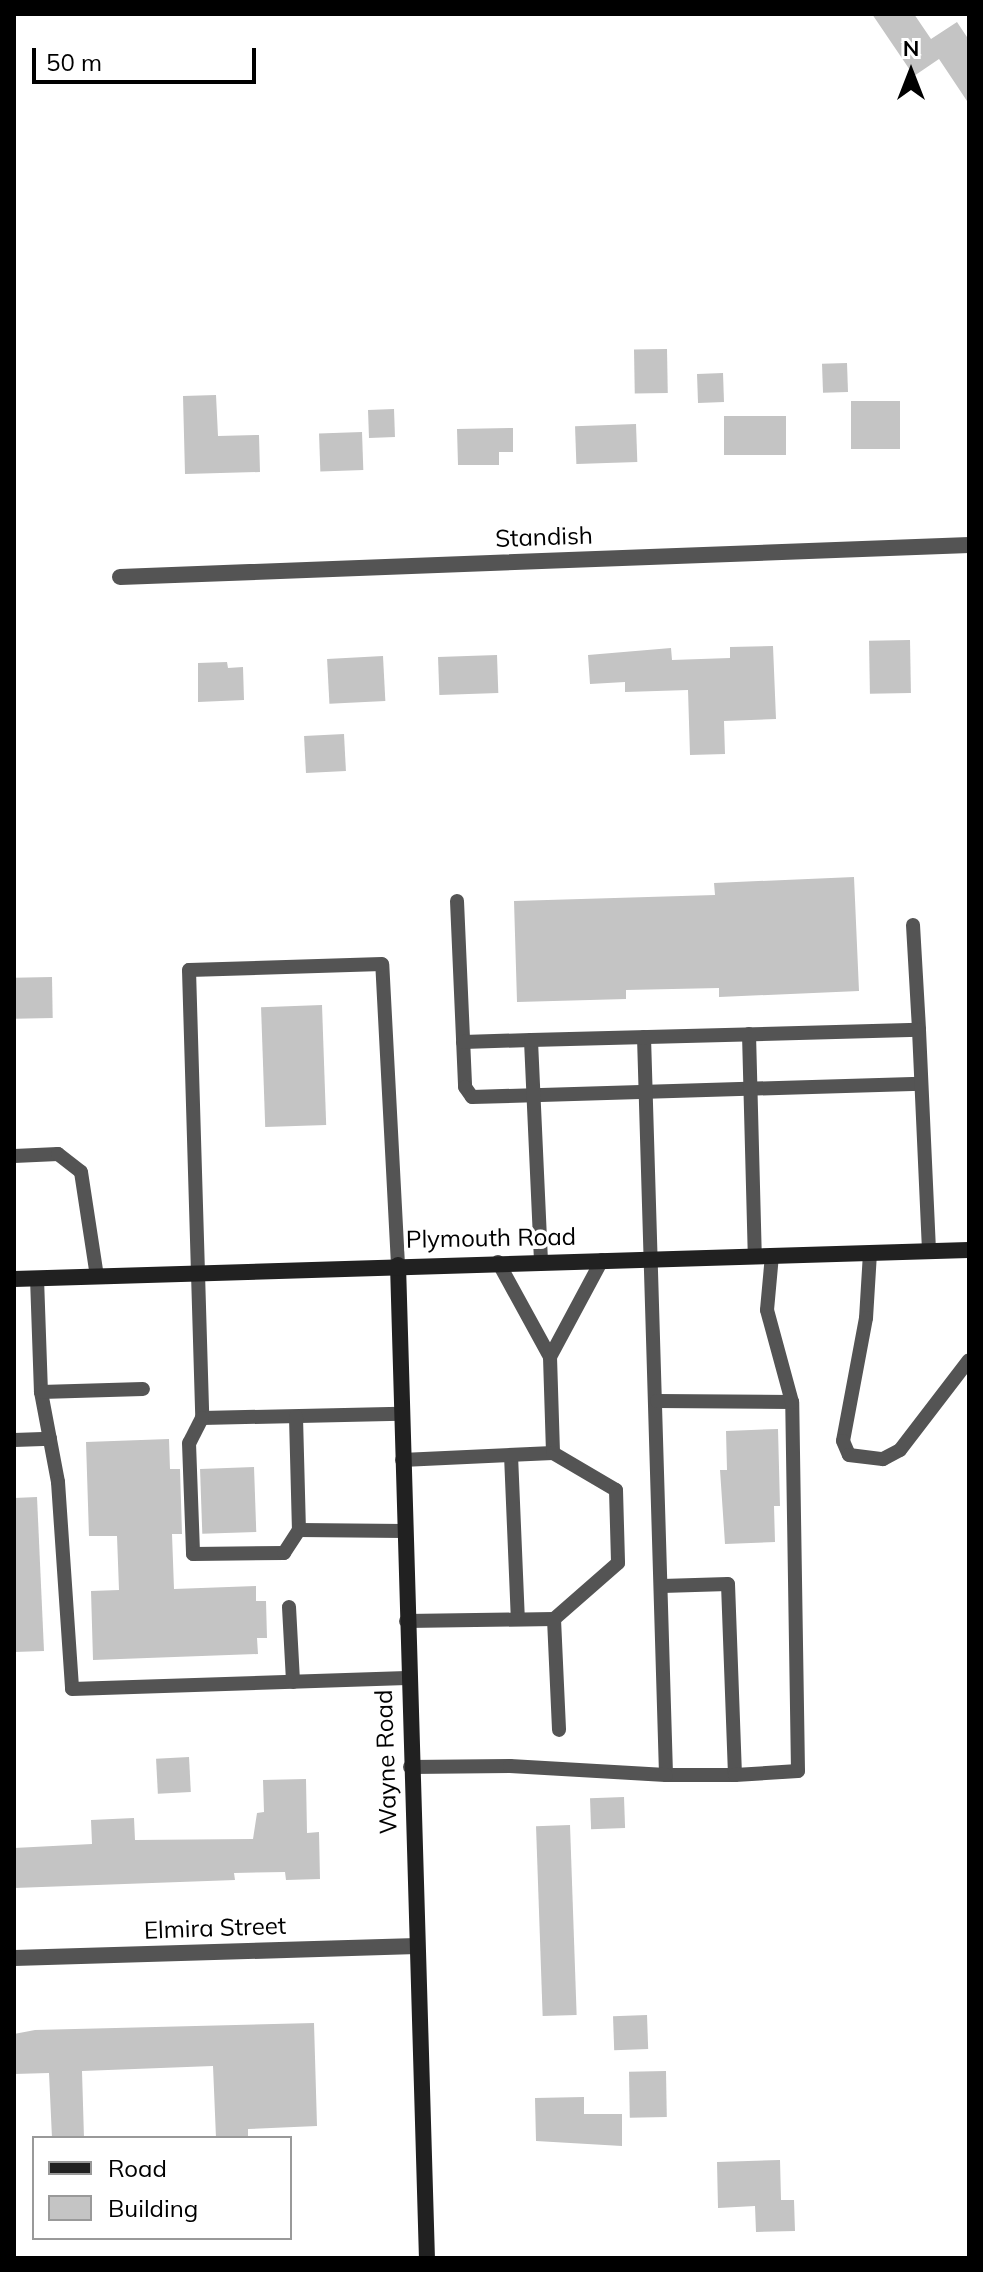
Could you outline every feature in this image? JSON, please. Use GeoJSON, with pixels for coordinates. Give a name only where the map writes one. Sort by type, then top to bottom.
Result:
{"type":"FeatureCollection","features":[{"type":"Feature","properties":{"kind":"main road","name":"Plymouth Road"},"geometry":{"type":"LineString","coordinates":[[14,1279],[969,1250]]}},
{"type":"Feature","properties":{"kind":"main road","name":"Wayne Road"},"geometry":{"type":"LineString","coordinates":[[398,1265],[407,1678],[427,2258]]}},
{"type":"Feature","properties":{"kind":"street","name":"Standish"},"geometry":{"type":"LineString","coordinates":[[120,577],[969,545]]}},
{"type":"Feature","properties":{"kind":"street","name":"Elmira Street"},"geometry":{"type":"LineString","coordinates":[[14,1958],[417,1946]]}},
{"type":"Feature","properties":{"kind":"lane"},"geometry":{"type":"LineString","coordinates":[[457,901],[465,1087],[472,1097],[921,1084]]}},
{"type":"Feature","properties":{"kind":"lane"},"geometry":{"type":"LineString","coordinates":[[913,925],[929,1251]]}},
{"type":"Feature","properties":{"kind":"lane"},"geometry":{"type":"LineString","coordinates":[[296,1417],[299,1530],[284,1553],[193,1554],[189,1443],[202,1418],[189,970],[382,964],[398,1265]]}},
{"type":"Feature","properties":{"kind":"lane"},"geometry":{"type":"LineString","coordinates":[[463,1042],[919,1030]]}},
{"type":"Feature","properties":{"kind":"lane"},"geometry":{"type":"LineString","coordinates":[[410,1767],[510,1766],[666,1775],[798,1771],[792,1402],[767,1310],[749,1034]]}},
{"type":"Feature","properties":{"kind":"lane"},"geometry":{"type":"LineString","coordinates":[[644,1037],[654,1258],[666,1775]]}},
{"type":"Feature","properties":{"kind":"lane"},"geometry":{"type":"LineString","coordinates":[[531,1040],[541,1261]]}},
{"type":"Feature","properties":{"kind":"lane"},"geometry":{"type":"LineString","coordinates":[[14,1156],[58,1154],[81,1172],[97,1276]]}},
{"type":"Feature","properties":{"kind":"lane"},"geometry":{"type":"LineString","coordinates":[[870,1253],[866,1318],[843,1441],[849,1455],[874,1460],[900,1450],[969,1360]]}},
{"type":"Feature","properties":{"kind":"lane"},"geometry":{"type":"LineString","coordinates":[[550,1357],[602,1260]]}},
{"type":"Feature","properties":{"kind":"lane"},"geometry":{"type":"LineString","coordinates":[[498,1262],[550,1357],[553,1453]]}},
{"type":"Feature","properties":{"kind":"lane"},"geometry":{"type":"LineString","coordinates":[[37,1278],[41,1392],[50,1439],[72,1689],[407,1678]]}},
{"type":"Feature","properties":{"kind":"lane"},"geometry":{"type":"LineString","coordinates":[[41,1392],[143,1389]]}},
{"type":"Feature","properties":{"kind":"lane"},"geometry":{"type":"LineString","coordinates":[[657,1401],[792,1402]]}},
{"type":"Feature","properties":{"kind":"lane"},"geometry":{"type":"LineString","coordinates":[[202,1418],[401,1414]]}},
{"type":"Feature","properties":{"kind":"lane"},"geometry":{"type":"LineString","coordinates":[[14,1440],[50,1439]]}},
{"type":"Feature","properties":{"kind":"lane"},"geometry":{"type":"LineString","coordinates":[[402,1460],[553,1453],[616,1490],[618,1563],[554,1619],[406,1621]]}},
{"type":"Feature","properties":{"kind":"lane"},"geometry":{"type":"LineString","coordinates":[[511,1455],[518,1619]]}},
{"type":"Feature","properties":{"kind":"lane"},"geometry":{"type":"LineString","coordinates":[[299,1530],[404,1531]]}},
{"type":"Feature","properties":{"kind":"lane"},"geometry":{"type":"LineString","coordinates":[[662,1586],[728,1584],[735,1775]]}},
{"type":"Feature","properties":{"kind":"lane"},"geometry":{"type":"LineString","coordinates":[[289,1607],[293,1682]]}},
{"type":"Feature","properties":{"kind":"lane"},"geometry":{"type":"LineString","coordinates":[[554,1619],[559,1730]]}},
{"type":"Feature","properties":{"kind":"building"},"geometry":{"type":"Polygon","coordinates":[[[872,14],[914,14],[931,39],[957,22],[969,40],[969,104],[939,59],[914,76],[872,14]]]}},
{"type":"Feature","properties":{"kind":"building"},"geometry":{"type":"Polygon","coordinates":[[[667,349],[668,393],[635,394],[634,350],[667,349]]]}},
{"type":"Feature","properties":{"kind":"building"},"geometry":{"type":"Polygon","coordinates":[[[847,363],[848,392],[823,393],[822,364],[847,363]]]}},
{"type":"Feature","properties":{"kind":"building"},"geometry":{"type":"Polygon","coordinates":[[[723,373],[724,402],[698,403],[697,374],[723,373]]]}},
{"type":"Feature","properties":{"kind":"building"},"geometry":{"type":"Polygon","coordinates":[[[216,395],[218,436],[259,435],[260,472],[185,474],[183,396],[216,395]]]}},
{"type":"Feature","properties":{"kind":"building"},"geometry":{"type":"Polygon","coordinates":[[[851,401],[900,401],[900,449],[851,449],[851,401]]]}},
{"type":"Feature","properties":{"kind":"building"},"geometry":{"type":"Polygon","coordinates":[[[394,409],[395,437],[369,438],[368,410],[394,409]]]}},
{"type":"Feature","properties":{"kind":"building"},"geometry":{"type":"Polygon","coordinates":[[[724,416],[786,416],[786,455],[724,455],[724,416]]]}},
{"type":"Feature","properties":{"kind":"building"},"geometry":{"type":"Polygon","coordinates":[[[636,424],[637,462],[576,464],[575,426],[636,424]]]}},
{"type":"Feature","properties":{"kind":"building"},"geometry":{"type":"Polygon","coordinates":[[[513,428],[513,452],[499,452],[499,465],[458,465],[457,429],[513,428]]]}},
{"type":"Feature","properties":{"kind":"building"},"geometry":{"type":"Polygon","coordinates":[[[362,432],[363,470],[320,471],[319,434],[362,432]]]}},
{"type":"Feature","properties":{"kind":"building"},"geometry":{"type":"Polygon","coordinates":[[[910,640],[911,693],[870,694],[869,641],[910,640]]]}},
{"type":"Feature","properties":{"kind":"building"},"geometry":{"type":"Polygon","coordinates":[[[773,646],[776,719],[724,721],[725,754],[690,755],[688,690],[625,692],[625,682],[590,684],[588,655],[671,648],[672,660],[730,658],[730,647],[773,646]]]}},
{"type":"Feature","properties":{"kind":"building"},"geometry":{"type":"Polygon","coordinates":[[[497,655],[498,693],[439,695],[438,657],[497,655]]]}},
{"type":"Feature","properties":{"kind":"building"},"geometry":{"type":"Polygon","coordinates":[[[383,656],[385,701],[329,704],[327,659],[383,656]]]}},
{"type":"Feature","properties":{"kind":"building"},"geometry":{"type":"Polygon","coordinates":[[[227,662],[228,668],[243,667],[244,700],[198,702],[198,663],[227,662]]]}},
{"type":"Feature","properties":{"kind":"building"},"geometry":{"type":"Polygon","coordinates":[[[344,734],[346,771],[306,773],[304,736],[344,734]]]}},
{"type":"Feature","properties":{"kind":"building"},"geometry":{"type":"Polygon","coordinates":[[[854,877],[859,991],[719,997],[719,988],[626,990],[626,999],[517,1002],[514,901],[715,895],[714,883],[854,877]]]}},
{"type":"Feature","properties":{"kind":"building"},"geometry":{"type":"Polygon","coordinates":[[[52,977],[53,1018],[15,1019],[14,978],[52,977]]]}},
{"type":"Feature","properties":{"kind":"building"},"geometry":{"type":"Polygon","coordinates":[[[322,1005],[326,1125],[265,1127],[261,1007],[322,1005]]]}},
{"type":"Feature","properties":{"kind":"building"},"geometry":{"type":"Polygon","coordinates":[[[778,1429],[780,1506],[774,1506],[775,1542],[725,1544],[720,1470],[727,1470],[726,1431],[778,1429]]]}},
{"type":"Feature","properties":{"kind":"building"},"geometry":{"type":"Polygon","coordinates":[[[169,1439],[170,1469],[180,1469],[182,1534],[172,1534],[174,1589],[256,1586],[256,1601],[266,1601],[267,1638],[257,1638],[258,1654],[93,1660],[91,1591],[119,1590],[117,1536],[89,1536],[86,1442],[169,1439]]]}},
{"type":"Feature","properties":{"kind":"building"},"geometry":{"type":"Polygon","coordinates":[[[254,1467],[256,1532],[202,1534],[200,1469],[254,1467]]]}},
{"type":"Feature","properties":{"kind":"building"},"geometry":{"type":"Polygon","coordinates":[[[37,1497],[44,1651],[14,1652],[14,1498],[37,1497]]]}},
{"type":"Feature","properties":{"kind":"building"},"geometry":{"type":"Polygon","coordinates":[[[189,1757],[191,1792],[158,1794],[156,1759],[189,1757]]]}},
{"type":"Feature","properties":{"kind":"building"},"geometry":{"type":"Polygon","coordinates":[[[306,1779],[307,1833],[319,1832],[320,1879],[286,1880],[285,1872],[234,1873],[235,1880],[14,1888],[14,1848],[92,1844],[91,1820],[134,1818],[135,1840],[253,1839],[257,1813],[264,1812],[263,1780],[306,1779]]]}},
{"type":"Feature","properties":{"kind":"building"},"geometry":{"type":"Polygon","coordinates":[[[624,1797],[625,1828],[591,1829],[590,1798],[624,1797]]]}},
{"type":"Feature","properties":{"kind":"building"},"geometry":{"type":"Polygon","coordinates":[[[570,1825],[577,2015],[543,2016],[536,1826],[570,1825]]]}},
{"type":"Feature","properties":{"kind":"building"},"geometry":{"type":"Polygon","coordinates":[[[647,2015],[648,2049],[614,2050],[613,2016],[647,2015]]]}},
{"type":"Feature","properties":{"kind":"building"},"geometry":{"type":"Polygon","coordinates":[[[314,2023],[317,2126],[248,2129],[248,2136],[216,2136],[213,2066],[82,2071],[84,2136],[52,2136],[49,2073],[14,2074],[14,2034],[35,2030],[314,2023]]]}},
{"type":"Feature","properties":{"kind":"building"},"geometry":{"type":"Polygon","coordinates":[[[666,2071],[667,2117],[630,2118],[629,2072],[666,2071]]]}},
{"type":"Feature","properties":{"kind":"building"},"geometry":{"type":"Polygon","coordinates":[[[584,2097],[584,2114],[622,2114],[622,2146],[536,2141],[535,2098],[584,2097]]]}},
{"type":"Feature","properties":{"kind":"building"},"geometry":{"type":"Polygon","coordinates":[[[780,2160],[781,2200],[794,2200],[795,2231],[756,2232],[755,2206],[718,2208],[717,2162],[780,2160]]]}}]}
